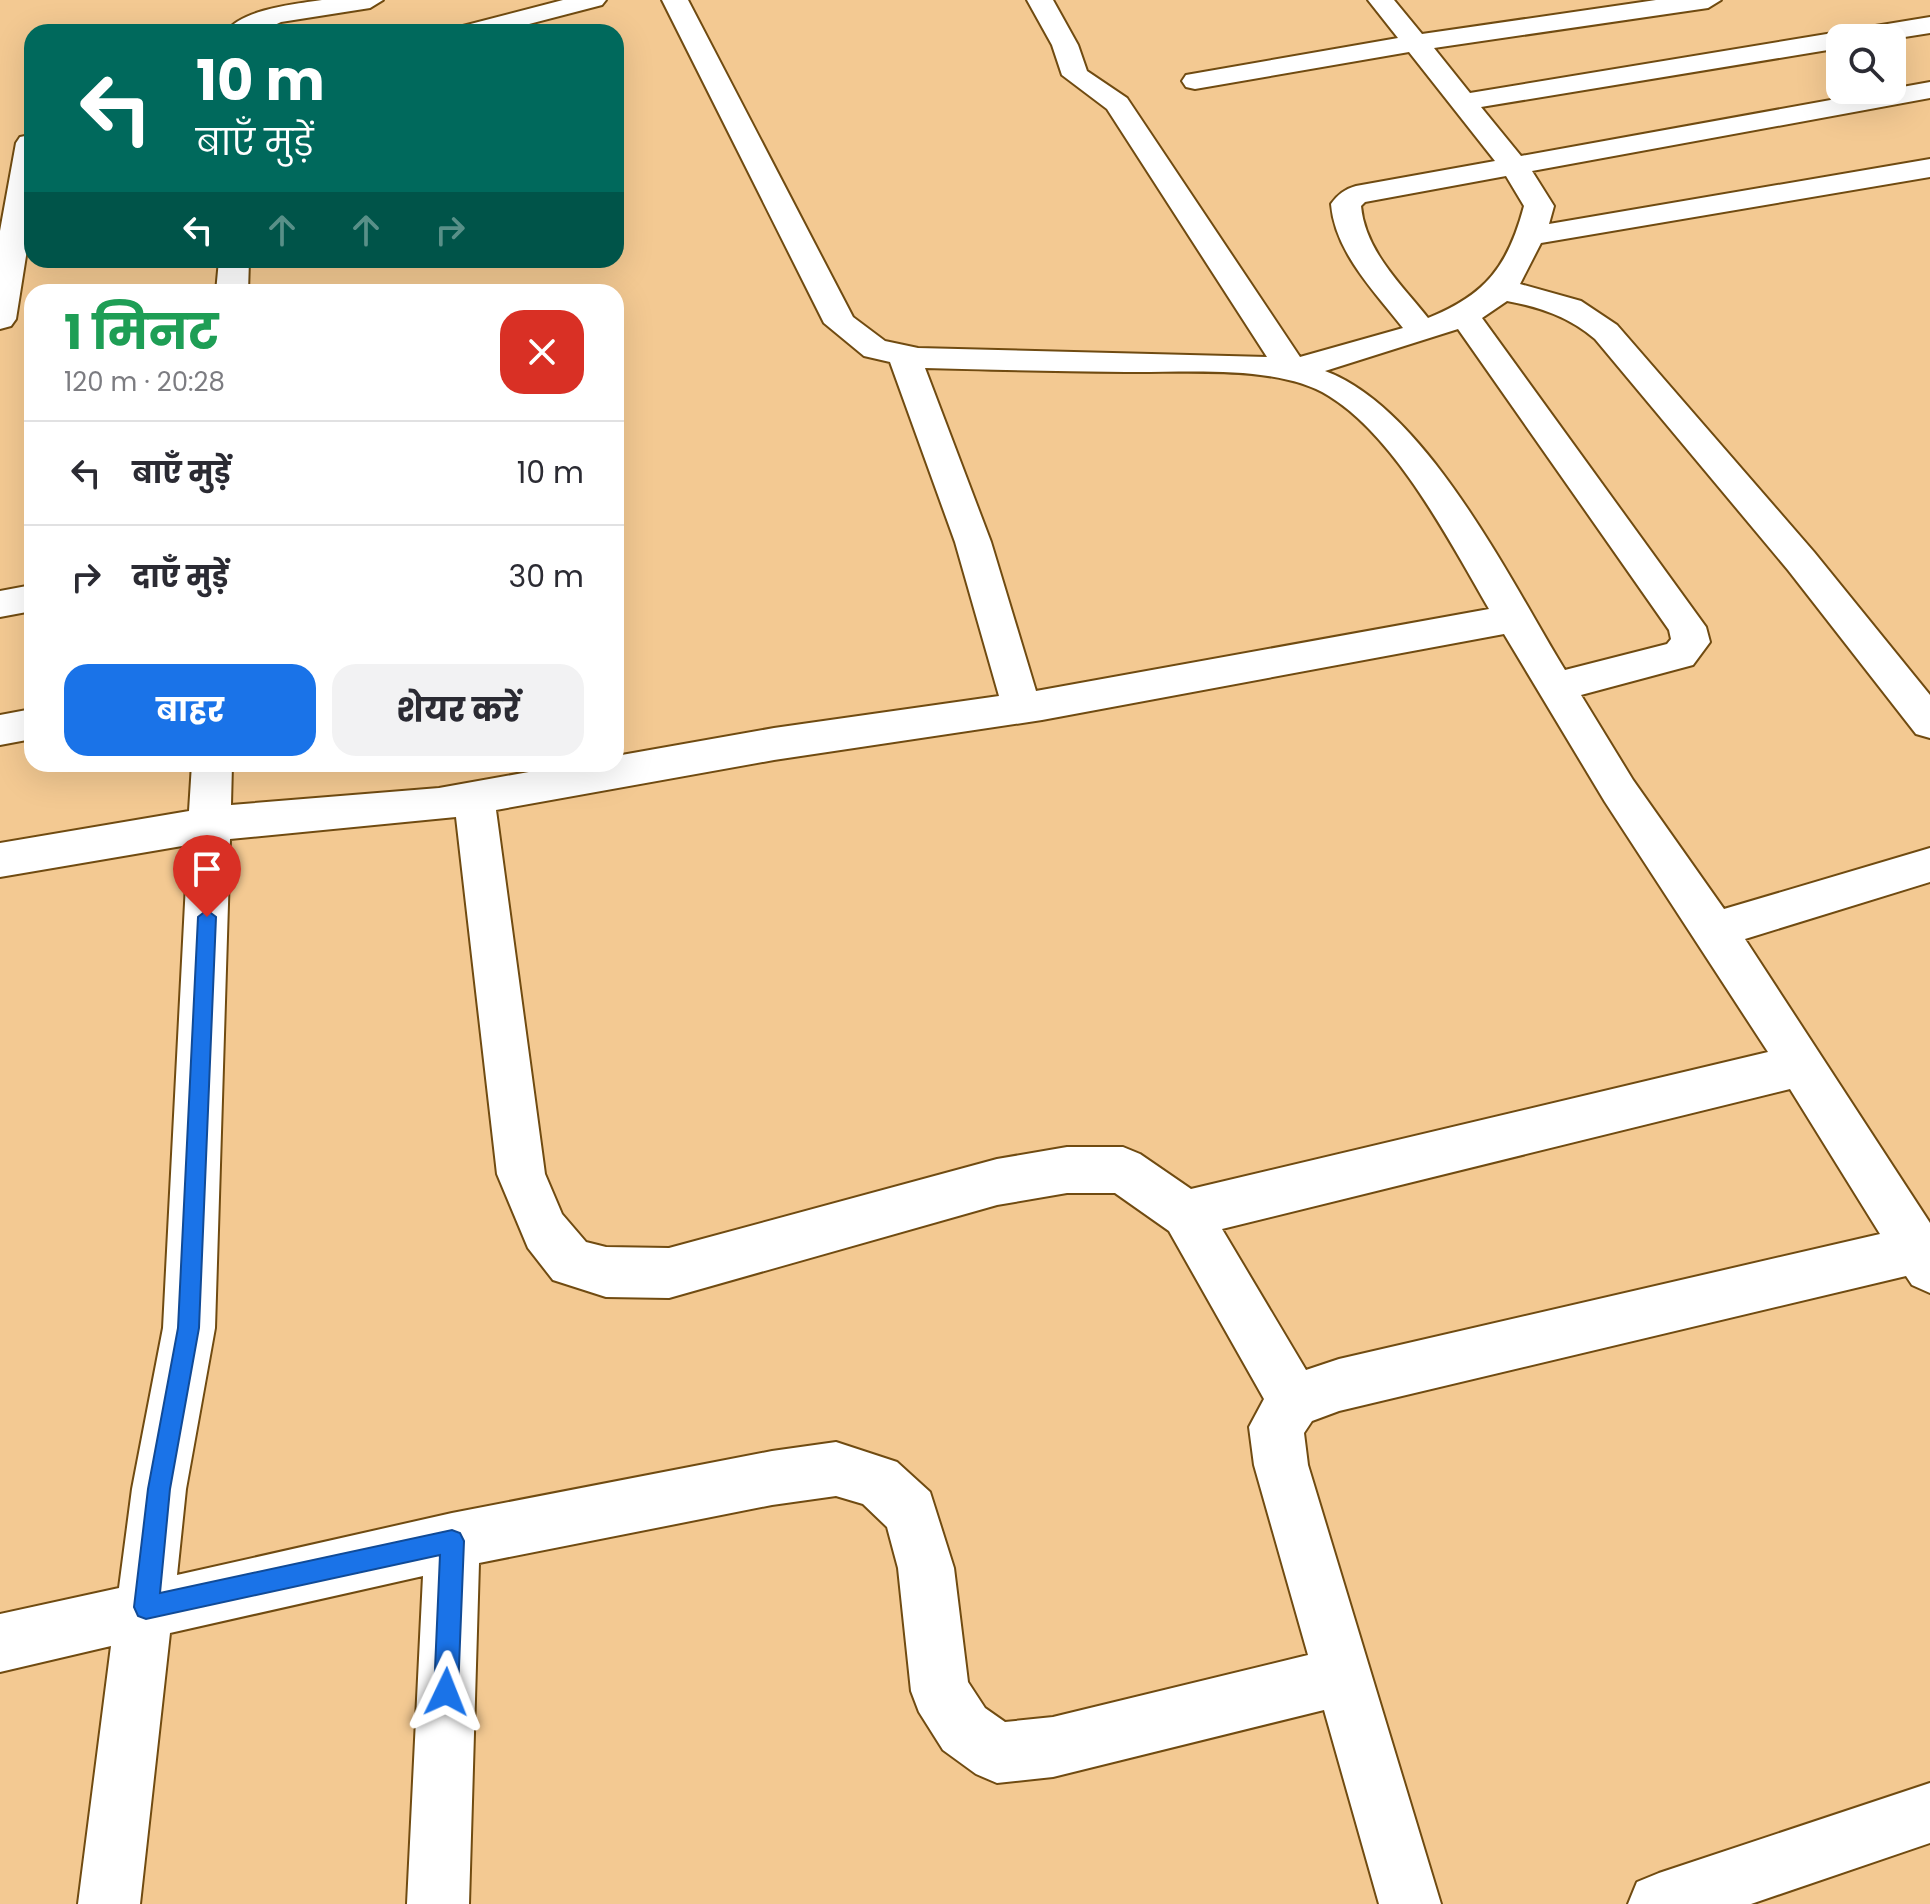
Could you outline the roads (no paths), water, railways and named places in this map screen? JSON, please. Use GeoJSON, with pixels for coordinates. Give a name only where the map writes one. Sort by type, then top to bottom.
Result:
{"type":"FeatureCollection","features":[{"type":"Feature","properties":{"kind":"street"},"geometry":{"type":"LineString","coordinates":[[256,24],[275,15],[370,0]]}},
{"type":"Feature","properties":{"kind":"street"},"geometry":{"type":"LineString","coordinates":[[491,24],[540,7],[593,0]]}},
{"type":"Feature","properties":{"kind":"street"},"geometry":{"type":"LineString","coordinates":[[675,0],[840,323],[875,349],[904,356],[1231,364],[1292,370],[1340,388],[1376,416],[1439,495],[1619,791],[1802,1065],[1924,1259],[1339,1385],[1294,1401],[1276,1427],[1281,1465],[1410,1904]]}},
{"type":"Feature","properties":{"kind":"street"},"geometry":{"type":"LineString","coordinates":[[1040,0],[1065,45],[1075,75],[1117,104],[1292,370]]}},
{"type":"Feature","properties":{"kind":"street"},"geometry":{"type":"LineString","coordinates":[[1292,370],[1463,314],[1500,290],[1530,236],[1539,206],[1514,166],[1381,0]]}},
{"type":"Feature","properties":{"kind":"street"},"geometry":{"type":"LineString","coordinates":[[1195,81],[1417,43],[1708,0]]}},
{"type":"Feature","properties":{"kind":"street"},"geometry":{"type":"LineString","coordinates":[[1884,10],[1918,27],[1930,52]]}},
{"type":"Feature","properties":{"kind":"street"},"geometry":{"type":"LineString","coordinates":[[1464,102],[1826,42]]}},
{"type":"Feature","properties":{"kind":"street"},"geometry":{"type":"LineString","coordinates":[[1421,330],[1351,236],[1345,217],[1346,204],[1356,195],[1930,90]]}},
{"type":"Feature","properties":{"kind":"street"},"geometry":{"type":"LineString","coordinates":[[0,151],[24,145]]}},
{"type":"Feature","properties":{"kind":"street"},"geometry":{"type":"LineString","coordinates":[[1530,236],[1930,168]]}},
{"type":"Feature","properties":{"kind":"street"},"geometry":{"type":"LineString","coordinates":[[0,319],[24,183]]}},
{"type":"Feature","properties":{"kind":"street"},"geometry":{"type":"LineString","coordinates":[[1500,290],[1566,306],[1592,318],[1606,332],[1801,561],[1930,723]]}},
{"type":"Feature","properties":{"kind":"street"},"geometry":{"type":"LineString","coordinates":[[1463,314],[1687,627],[1691,642],[1680,655],[1555,687]]}},
{"type":"Feature","properties":{"kind":"street"},"geometry":{"type":"LineString","coordinates":[[904,356],[973,542],[1022,708]]}},
{"type":"Feature","properties":{"kind":"street"},"geometry":{"type":"LineString","coordinates":[[0,604],[24,600]]}},
{"type":"Feature","properties":{"kind":"street"},"geometry":{"type":"LineString","coordinates":[[624,771],[774,744],[1022,708],[1514,618]]}},
{"type":"Feature","properties":{"kind":"street"},"geometry":{"type":"LineString","coordinates":[[0,730],[24,726]]}},
{"type":"Feature","properties":{"kind":"street"},"geometry":{"type":"LineString","coordinates":[[109,1904],[159,1489],[189,1328],[212,772]]}},
{"type":"Feature","properties":{"kind":"street"},"geometry":{"type":"LineString","coordinates":[[0,860],[111,844],[210,824],[474,798],[618,772]]}},
{"type":"Feature","properties":{"kind":"street"},"geometry":{"type":"LineString","coordinates":[[474,798],[521,1174],[545,1231],[571,1263],[606,1272],[669,1273],[997,1182],[1067,1170],[1123,1170],[1186,1214],[1294,1401]]}},
{"type":"Feature","properties":{"kind":"street"},"geometry":{"type":"LineString","coordinates":[[1714,930],[1930,865]]}},
{"type":"Feature","properties":{"kind":"street"},"geometry":{"type":"LineString","coordinates":[[1186,1214],[1802,1065]]}},
{"type":"Feature","properties":{"kind":"street"},"geometry":{"type":"LineString","coordinates":[[0,1643],[146,1607],[452,1541],[772,1478],[836,1469],[878,1481],[911,1511],[926,1568],[940,1691],[964,1729],[997,1753],[1053,1747],[1343,1676]]}},
{"type":"Feature","properties":{"kind":"street"},"geometry":{"type":"LineString","coordinates":[[438,1904],[452,1541]]}},
{"type":"Feature","properties":{"kind":"street"},"geometry":{"type":"LineString","coordinates":[[1659,1904],[1930,1813]]}}]}
